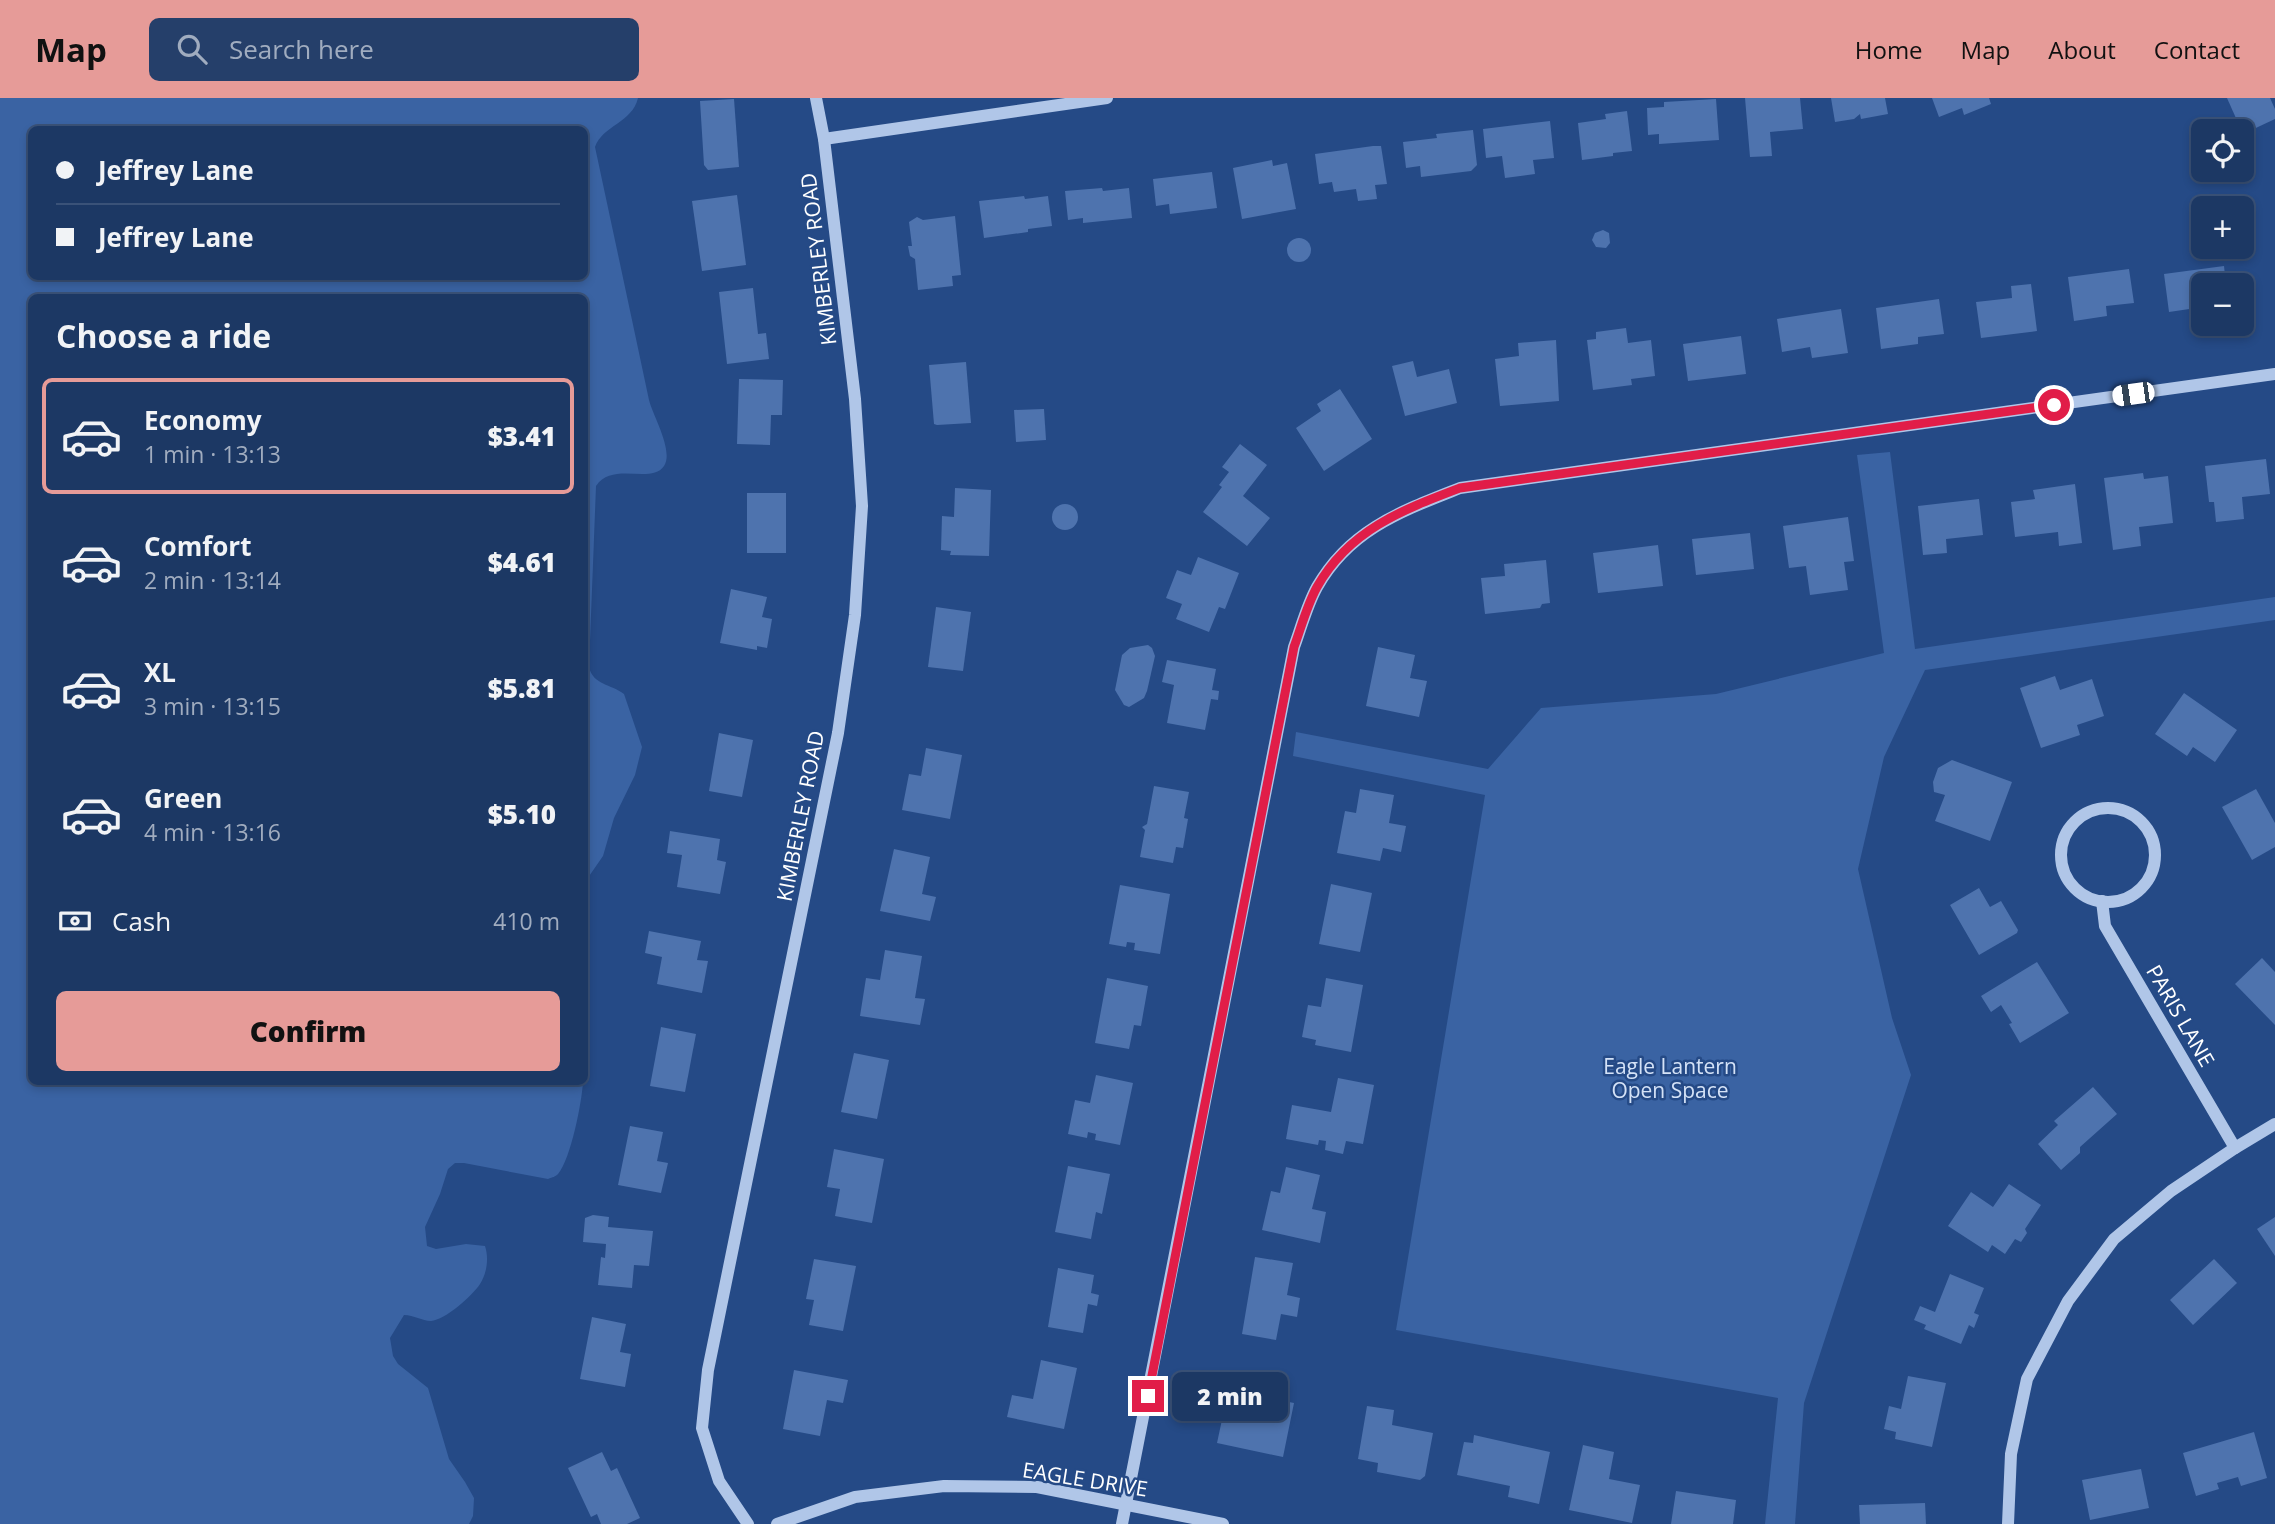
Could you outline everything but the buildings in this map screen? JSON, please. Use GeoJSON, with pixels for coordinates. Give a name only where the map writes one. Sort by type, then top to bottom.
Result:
{"type":"FeatureCollection","features":[{"type":"Feature","properties":{"kind":"street","name":"KIMBERLEY ROAD"},"geometry":{"type":"LineString","coordinates":[[748,1524],[719,1481],[702,1428],[708,1370],[838,733],[855,615],[862,506],[855,399],[824,139],[816,98]]}},
{"type":"Feature","properties":{"kind":"street"},"geometry":{"type":"LineString","coordinates":[[824,139],[1107,98]]}},
{"type":"Feature","properties":{"kind":"street"},"geometry":{"type":"LineString","coordinates":[[1122,1524],[1294,647],[1317,587],[1347,547],[1396,513],[1460,488],[2275,374]]}},
{"type":"Feature","properties":{"kind":"street"},"geometry":{"type":"LineString","coordinates":[[2104,808],[2133,815],[2145,825],[2155,853],[2147,882],[2136,893],[2123,900],[2102,901],[2078,891],[2068,880],[2062,865],[2061,849],[2066,834],[2075,821],[2104,808]]}},
{"type":"Feature","properties":{"kind":"street","name":"PARIS LANE"},"geometry":{"type":"LineString","coordinates":[[2102,901],[2105,926],[2235,1148]]}},
{"type":"Feature","properties":{"kind":"street"},"geometry":{"type":"LineString","coordinates":[[2008,1524],[2011,1454],[2027,1379],[2068,1301],[2114,1239],[2171,1191],[2275,1124]]}},
{"type":"Feature","properties":{"kind":"street","name":"EAGLE DRIVE"},"geometry":{"type":"LineString","coordinates":[[777,1524],[855,1497],[944,1486],[1037,1487],[1223,1524]]}},
{"type":"Feature","properties":{"kind":"green space"},"geometry":{"type":"Polygon","coordinates":[[[0,98],[638,98],[630,113],[604,134],[595,147],[649,400],[665,443],[666,460],[664,466],[650,474],[612,475],[596,486],[589,667],[598,681],[624,694],[642,747],[635,775],[614,818],[603,856],[588,878],[588,294],[28,294],[28,1085],[583,1085],[571,1143],[563,1167],[556,1176],[548,1179],[464,1163],[455,1163],[448,1169],[425,1227],[427,1246],[436,1249],[466,1244],[485,1246],[487,1260],[484,1275],[476,1289],[451,1312],[431,1321],[404,1315],[390,1338],[393,1356],[398,1364],[428,1388],[449,1459],[474,1498],[473,1516],[469,1524],[0,1524],[0,98]]]}},
{"type":"Feature","properties":{"kind":"green space","name":"Eagle Lantern Open Space"},"geometry":{"type":"Polygon","coordinates":[[[1890,452],[1915,649],[2275,597],[2275,620],[1925,670],[1884,757],[1858,869],[1892,1018],[1911,1075],[1804,1403],[1795,1524],[1765,1524],[1778,1398],[1396,1330],[1485,795],[1293,756],[1296,732],[1488,769],[1541,708],[1716,694],[1884,653],[1857,455],[1890,452]]]}},
{"type":"Feature","properties":{"kind":"route"},"geometry":{"type":"LineString","coordinates":[[1148,1396],[1294,647],[1317,587],[1347,547],[1396,513],[1460,488],[2054,405]]}}]}
